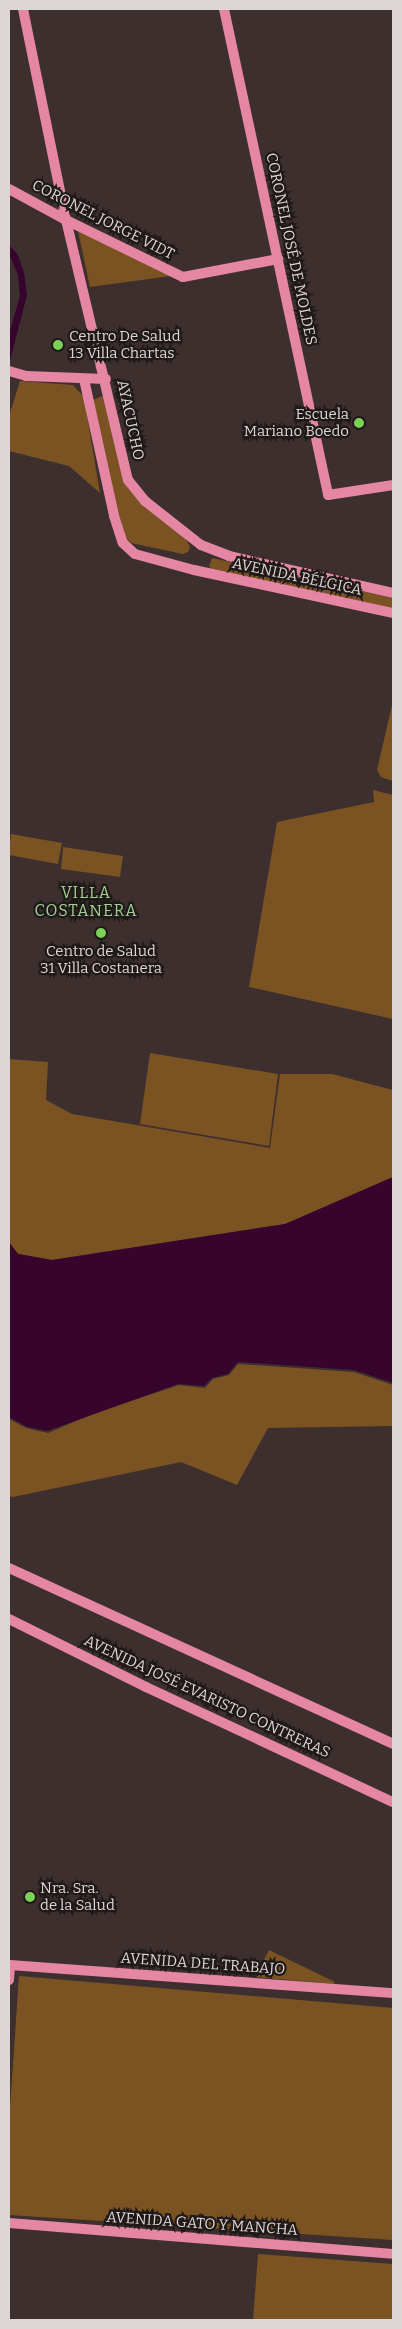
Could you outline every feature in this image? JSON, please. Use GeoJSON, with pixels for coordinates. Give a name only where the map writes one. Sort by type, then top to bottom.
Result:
{"type":"FeatureCollection","features":[{"type":"Feature","properties":{"kind":"street","name":"AYACUCHO"},"geometry":{"type":"LineString","coordinates":[[22,9],[66,220],[106,379],[126,473],[135,490],[145,501],[201,545],[229,556],[344,582]]}},
{"type":"Feature","properties":{"kind":"street","name":"CORONEL JOSÉ DE MOLDES"},"geometry":{"type":"LineString","coordinates":[[224,9],[328,496],[393,485]]}},
{"type":"Feature","properties":{"kind":"street","name":"CORONEL JORGE VIDT"},"geometry":{"type":"LineString","coordinates":[[9,189],[66,220],[183,277],[278,259]]}},
{"type":"Feature","properties":{"kind":"street"},"geometry":{"type":"LineString","coordinates":[[12,372],[26,376],[106,379]]}},
{"type":"Feature","properties":{"kind":"street","name":"AVENIDA BÉLGICA"},"geometry":{"type":"LineString","coordinates":[[84,379],[114,516],[123,544],[135,554],[194,570],[393,613]]}},
{"type":"Feature","properties":{"kind":"street","name":"AVENIDA BÉLGICA"},"geometry":{"type":"LineString","coordinates":[[344,582],[393,593]]}},
{"type":"Feature","properties":{"kind":"street"},"geometry":{"type":"LineString","coordinates":[[9,1568],[393,1744]]}},
{"type":"Feature","properties":{"kind":"street","name":"AVENIDA JOSÉ EVARISTO CONTRERAS"},"geometry":{"type":"LineString","coordinates":[[9,1619],[146,1687],[393,1802]]}},
{"type":"Feature","properties":{"kind":"street"},"geometry":{"type":"LineString","coordinates":[[9,1980],[10,1966]]}},
{"type":"Feature","properties":{"kind":"street","name":"AVENIDA DEL TRABAJO"},"geometry":{"type":"LineString","coordinates":[[10,1966],[393,1993]]}},
{"type":"Feature","properties":{"kind":"street","name":"AVENIDA GATO Y MANCHA"},"geometry":{"type":"LineString","coordinates":[[9,2224],[393,2254]]}},
{"type":"Feature","properties":{"kind":"shaded area"},"geometry":{"type":"Polygon","coordinates":[[[78,231],[171,276],[90,287],[78,231]]]}},
{"type":"Feature","properties":{"kind":"shaded area"},"geometry":{"type":"Polygon","coordinates":[[[9,245],[18,255],[24,273],[27,295],[9,365],[9,334],[20,296],[18,275],[9,254],[9,245]]]}},
{"type":"Feature","properties":{"kind":"shaded area"},"geometry":{"type":"Polygon","coordinates":[[[20,381],[73,385],[84,397],[100,493],[69,466],[9,451],[9,416],[20,381]]]}},
{"type":"Feature","properties":{"kind":"shaded area"},"geometry":{"type":"Polygon","coordinates":[[[102,396],[105,398],[121,471],[186,539],[190,547],[188,552],[183,554],[131,543],[126,538],[121,527],[93,400],[102,396]]]}},
{"type":"Feature","properties":{"kind":"shaded area"},"geometry":{"type":"Polygon","coordinates":[[[212,558],[393,598],[393,608],[212,569],[209,566],[212,558]]]}},
{"type":"Feature","properties":{"kind":"shaded area"},"geometry":{"type":"Polygon","coordinates":[[[393,701],[393,781],[381,777],[377,770],[393,701]]]}},
{"type":"Feature","properties":{"kind":"shaded area"},"geometry":{"type":"Polygon","coordinates":[[[373,790],[393,795],[393,1019],[249,987],[277,822],[374,802],[373,790]]]}},
{"type":"Feature","properties":{"kind":"shaded area"},"geometry":{"type":"Polygon","coordinates":[[[11,834],[62,843],[58,864],[9,855],[11,834]]]}},
{"type":"Feature","properties":{"kind":"shaded area"},"geometry":{"type":"Polygon","coordinates":[[[63,847],[123,856],[120,877],[61,869],[63,847]]]}},
{"type":"Feature","properties":{"kind":"shaded area"},"geometry":{"type":"Polygon","coordinates":[[[150,1053],[278,1074],[269,1146],[140,1124],[150,1053]]]}},
{"type":"Feature","properties":{"kind":"shaded area"},"geometry":{"type":"Polygon","coordinates":[[[9,1059],[48,1062],[46,1100],[72,1114],[270,1148],[280,1074],[332,1074],[393,1090],[393,1177],[286,1224],[52,1260],[18,1254],[9,1242],[9,1059]]]}},
{"type":"Feature","properties":{"kind":"shaded area"},"geometry":{"type":"Polygon","coordinates":[[[393,1177],[393,1383],[354,1370],[238,1362],[228,1374],[212,1378],[204,1386],[178,1384],[47,1431],[27,1427],[9,1417],[9,1242],[18,1254],[52,1260],[285,1224],[393,1177]]]}},
{"type":"Feature","properties":{"kind":"shaded area"},"geometry":{"type":"Polygon","coordinates":[[[238,1364],[354,1372],[393,1385],[393,1426],[268,1428],[237,1485],[181,1462],[13,1497],[9,1496],[9,1419],[26,1428],[48,1433],[95,1413],[179,1385],[205,1388],[213,1379],[229,1375],[238,1364]]]}},
{"type":"Feature","properties":{"kind":"shaded area"},"geometry":{"type":"Polygon","coordinates":[[[269,1950],[335,1982],[334,1984],[255,1977],[269,1950]]]}},
{"type":"Feature","properties":{"kind":"shaded area"},"geometry":{"type":"Polygon","coordinates":[[[19,1976],[393,2008],[393,2240],[9,2215],[9,2123],[19,1976]]]}},
{"type":"Feature","properties":{"kind":"shaded area"},"geometry":{"type":"Polygon","coordinates":[[[258,2254],[393,2264],[393,2320],[253,2320],[258,2254]]]}},
{"type":"Feature","properties":{"kind":"place","name":"Centro De Salud 13 Villa Chartas"},"geometry":{"type":"Point","coordinates":[58,345]}},
{"type":"Feature","properties":{"kind":"place","name":"Escuela Mariano Boedo"},"geometry":{"type":"Point","coordinates":[359,423]}},
{"type":"Feature","properties":{"kind":"place","name":"Centro de Salud 31 Villa Costanera"},"geometry":{"type":"Point","coordinates":[101,933]}},
{"type":"Feature","properties":{"kind":"place","name":"Nra. Sra. de la Salud"},"geometry":{"type":"Point","coordinates":[30,1897]}},
{"type":"Feature","properties":{"kind":"district","name":"VILLA COSTANERA"},"geometry":{"type":"Point","coordinates":[86,902]}}]}
